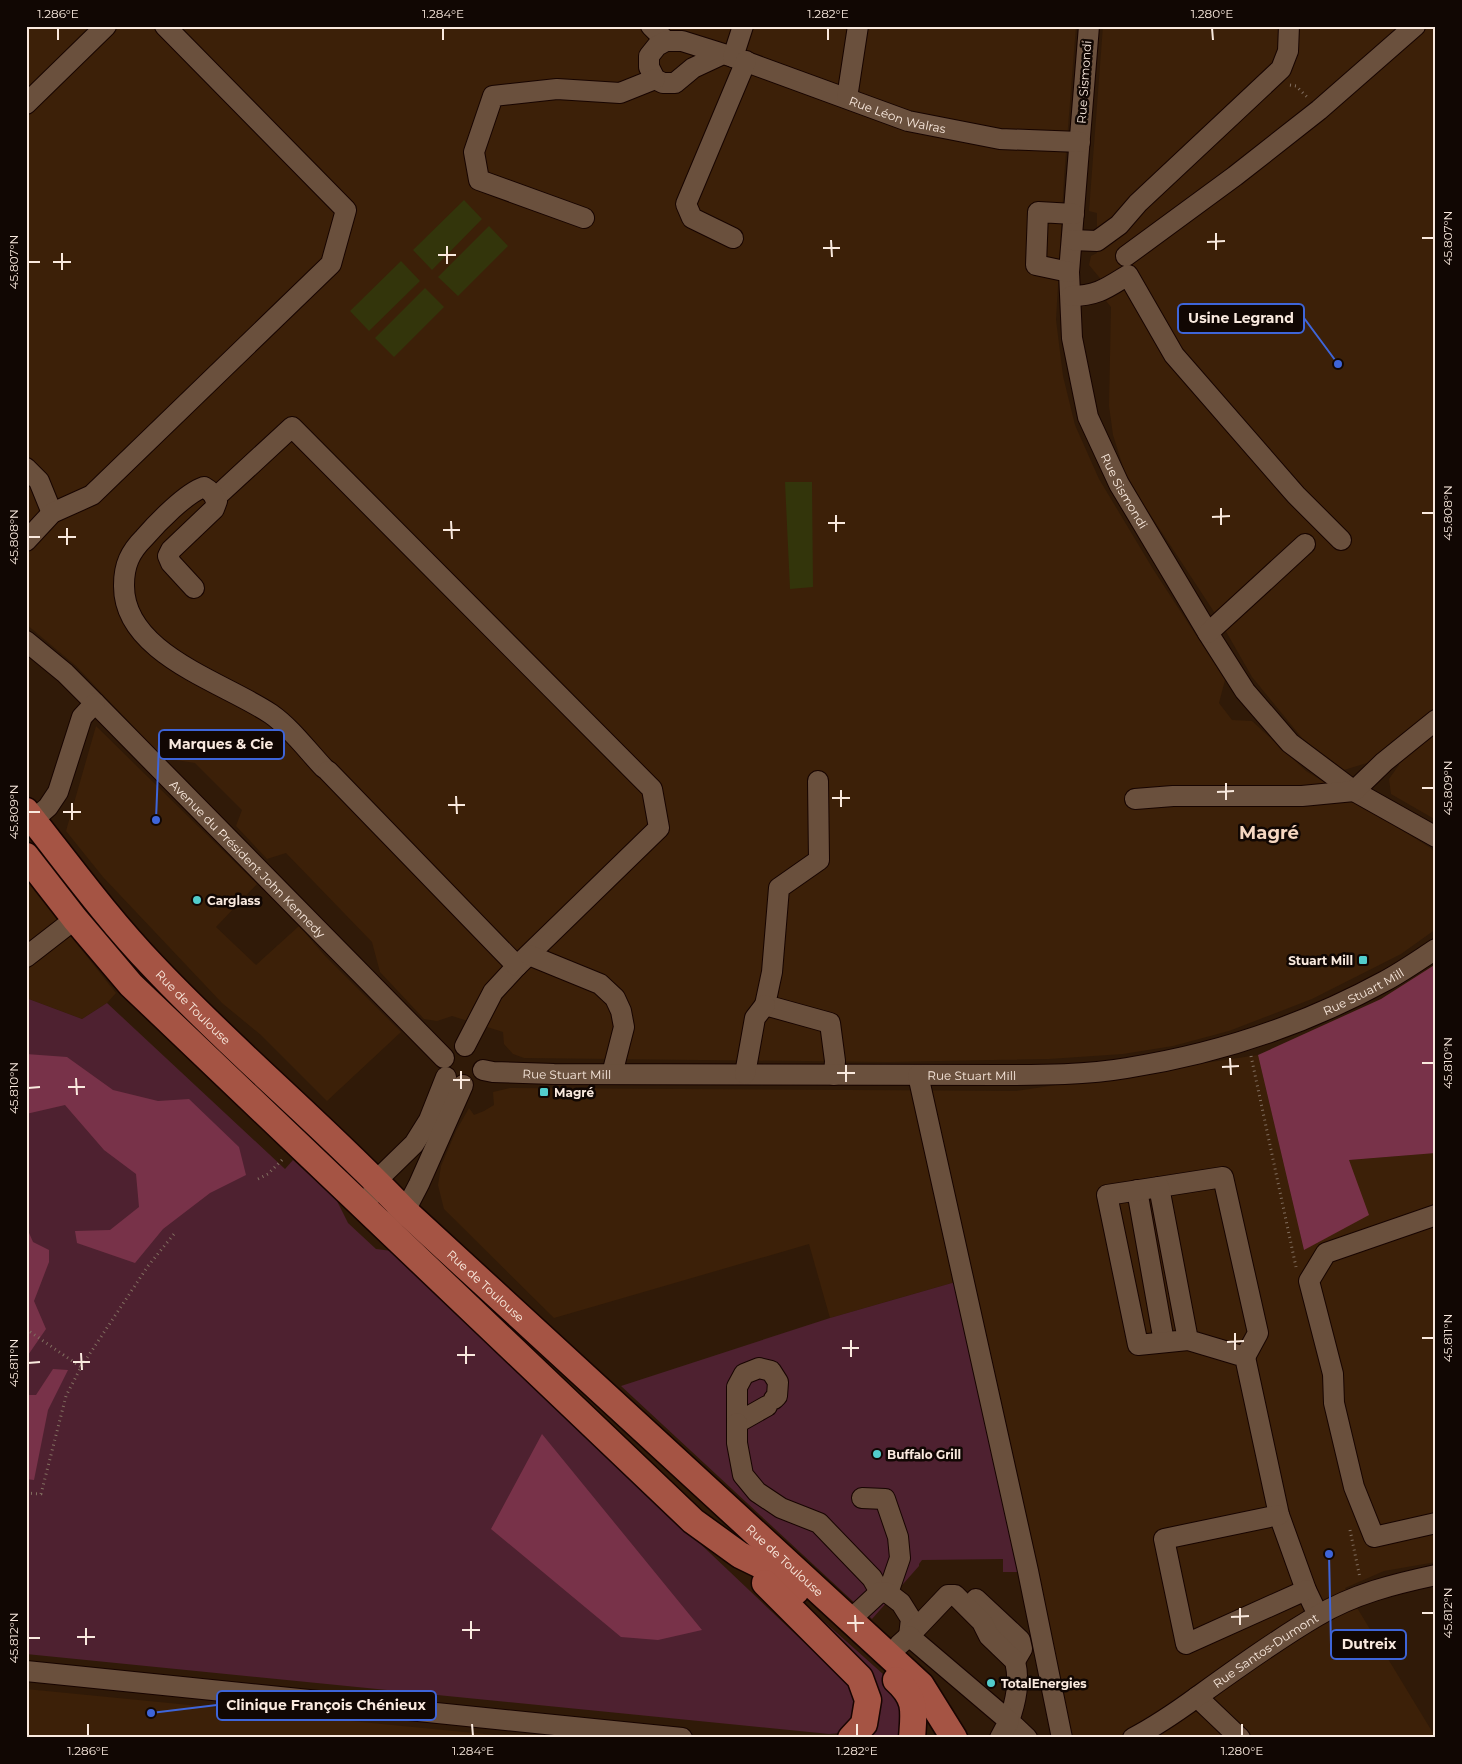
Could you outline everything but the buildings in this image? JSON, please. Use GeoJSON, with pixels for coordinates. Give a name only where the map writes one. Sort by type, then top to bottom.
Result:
{"type":"FeatureCollection","features":[{"type":"Feature","properties":{"kind":"main road","name":"Rue de Toulouse"},"geometry":{"type":"LineString","coordinates":[[28,817],[99,905],[152,966],[211,1026],[376,1181],[405,1211],[921,1685],[954,1738]]}},
{"type":"Feature","properties":{"kind":"main road","name":"Rue de Toulouse"},"geometry":{"type":"LineString","coordinates":[[26,856],[75,919],[131,985],[693,1521],[740,1555],[776,1574],[907,1690],[914,1707],[912,1738]]}},
{"type":"Feature","properties":{"kind":"main road"},"geometry":{"type":"LineString","coordinates":[[740,1555],[762,1580],[860,1678],[868,1700],[864,1724],[851,1738]]}},
{"type":"Feature","properties":{"kind":"street"},"geometry":{"type":"LineString","coordinates":[[26,104],[106,26]]}},
{"type":"Feature","properties":{"kind":"street"},"geometry":{"type":"LineString","coordinates":[[26,542],[52,513],[92,495],[331,264],[346,210],[165,26]]}},
{"type":"Feature","properties":{"kind":"street"},"geometry":{"type":"LineString","coordinates":[[651,26],[666,41],[657,46],[649,56],[649,67],[655,79],[663,83],[675,83],[692,68],[734,57]]}},
{"type":"Feature","properties":{"kind":"street"},"geometry":{"type":"LineString","coordinates":[[847,98],[858,26]]}},
{"type":"Feature","properties":{"kind":"street","name":"Rue Sismondi"},"geometry":{"type":"LineString","coordinates":[[1089,26],[1069,272],[1072,338],[1088,416],[1119,484],[1244,691],[1290,743],[1354,791],[1436,837]]}},
{"type":"Feature","properties":{"kind":"street"},"geometry":{"type":"LineString","coordinates":[[1072,240],[1097,241],[1119,225],[1138,203],[1281,69],[1288,50],[1290,26]]}},
{"type":"Feature","properties":{"kind":"street"},"geometry":{"type":"LineString","coordinates":[[1071,296],[1099,293],[1127,266],[1235,176],[1319,110],[1415,26]]}},
{"type":"Feature","properties":{"kind":"street"},"geometry":{"type":"LineString","coordinates":[[733,238],[692,218],[686,204],[734,57],[740,27]]}},
{"type":"Feature","properties":{"kind":"street","name":"Rue Léon Walras"},"geometry":{"type":"LineString","coordinates":[[666,41],[682,41],[734,57],[908,121],[1000,139],[1080,142]]}},
{"type":"Feature","properties":{"kind":"street"},"geometry":{"type":"LineString","coordinates":[[584,218],[479,180],[474,152],[493,96],[557,89],[620,93],[655,79]]}},
{"type":"Feature","properties":{"kind":"street"},"geometry":{"type":"LineString","coordinates":[[1069,272],[1036,265],[1038,212],[1074,214]]}},
{"type":"Feature","properties":{"kind":"street"},"geometry":{"type":"LineString","coordinates":[[1119,225],[1127,266],[1174,355],[1296,495],[1341,540]]}},
{"type":"Feature","properties":{"kind":"street"},"geometry":{"type":"LineString","coordinates":[[215,498],[292,427],[652,789],[659,828],[523,960],[493,992],[465,1046]]}},
{"type":"Feature","properties":{"kind":"street"},"geometry":{"type":"LineString","coordinates":[[26,468],[39,481],[52,513]]}},
{"type":"Feature","properties":{"kind":"street"},"geometry":{"type":"LineString","coordinates":[[194,588],[171,564],[168,556],[171,550],[214,509],[217,501],[212,492],[204,487],[195,490],[155,526],[134,548],[127,560],[124,572],[124,597],[129,613],[138,627],[157,647],[224,689],[271,714],[326,770],[523,960],[600,984],[615,998],[621,1011],[624,1027],[612,1074]]}},
{"type":"Feature","properties":{"kind":"street"},"geometry":{"type":"LineString","coordinates":[[1211,638],[1234,609],[1305,544]]}},
{"type":"Feature","properties":{"kind":"street","name":"Avenue du Président John Kennedy"},"geometry":{"type":"LineString","coordinates":[[26,641],[65,673],[95,703],[451,1074]]}},
{"type":"Feature","properties":{"kind":"street"},"geometry":{"type":"LineString","coordinates":[[28,817],[48,807],[58,792],[82,717],[95,703]]}},
{"type":"Feature","properties":{"kind":"street"},"geometry":{"type":"LineString","coordinates":[[1135,800],[1173,796],[1302,796],[1354,791],[1384,762],[1436,720]]}},
{"type":"Feature","properties":{"kind":"street"},"geometry":{"type":"LineString","coordinates":[[745,1074],[755,1018],[765,1004],[772,972],[779,888],[819,860],[818,780]]}},
{"type":"Feature","properties":{"kind":"street"},"geometry":{"type":"LineString","coordinates":[[26,957],[75,919]]}},
{"type":"Feature","properties":{"kind":"street","name":"Rue Stuart Mill"},"geometry":{"type":"LineString","coordinates":[[483,1070],[536,1074],[1051,1075],[1126,1068],[1229,1046],[1305,1020],[1385,981],[1436,948]]}},
{"type":"Feature","properties":{"kind":"street"},"geometry":{"type":"LineString","coordinates":[[765,1004],[830,1023],[834,1075]]}},
{"type":"Feature","properties":{"kind":"street"},"geometry":{"type":"LineString","coordinates":[[451,1074],[429,1120],[414,1144],[376,1181],[375,1218],[405,1211],[419,1184],[451,1074],[452,1048],[472,1047],[481,1056],[483,1070],[476,1081],[470,1084],[451,1074]]}},
{"type":"Feature","properties":{"kind":"street"},"geometry":{"type":"LineString","coordinates":[[918,1075],[1028,1571],[1062,1738]]}},
{"type":"Feature","properties":{"kind":"street"},"geometry":{"type":"LineString","coordinates":[[1245,1356],[1188,1340],[1138,1345],[1107,1195],[1223,1177],[1258,1333],[1245,1356],[1279,1515],[1306,1590],[1318,1615]]}},
{"type":"Feature","properties":{"kind":"street"},"geometry":{"type":"LineString","coordinates":[[1159,1187],[1188,1340]]}},
{"type":"Feature","properties":{"kind":"street"},"geometry":{"type":"LineString","coordinates":[[1137,1190],[1164,1342]]}},
{"type":"Feature","properties":{"kind":"street"},"geometry":{"type":"LineString","coordinates":[[1436,1215],[1326,1253],[1309,1281],[1333,1374],[1334,1403],[1354,1487],[1374,1537],[1436,1523]]}},
{"type":"Feature","properties":{"kind":"street"},"geometry":{"type":"LineString","coordinates":[[737,1423],[771,1402],[777,1396],[778,1382],[771,1371],[759,1368],[744,1374],[737,1387],[736,1443],[743,1475],[757,1492],[781,1508],[820,1523],[884,1593],[901,1603],[911,1619],[909,1636]]}},
{"type":"Feature","properties":{"kind":"street"},"geometry":{"type":"LineString","coordinates":[[850,1620],[884,1593],[900,1558],[898,1537],[885,1499],[862,1498]]}},
{"type":"Feature","properties":{"kind":"street"},"geometry":{"type":"LineString","coordinates":[[1279,1515],[1164,1540],[1186,1644],[1306,1590]]}},
{"type":"Feature","properties":{"kind":"street","name":"Rue Santos-Dumont"},"geometry":{"type":"LineString","coordinates":[[1133,1738],[1159,1724],[1318,1615],[1364,1594],[1398,1583],[1436,1575]]}},
{"type":"Feature","properties":{"kind":"street"},"geometry":{"type":"LineString","coordinates":[[888,1656],[948,1595],[955,1595],[982,1622],[989,1636],[1015,1661],[1018,1686],[1014,1705],[1004,1729]]}},
{"type":"Feature","properties":{"kind":"street"},"geometry":{"type":"LineString","coordinates":[[909,1636],[1004,1729],[1027,1738]]}},
{"type":"Feature","properties":{"kind":"street"},"geometry":{"type":"LineString","coordinates":[[26,1671],[670,1737]]}},
{"type":"Feature","properties":{"kind":"street"},"geometry":{"type":"LineString","coordinates":[[1198,1696],[1240,1738]]}},
{"type":"Feature","properties":{"kind":"path"},"geometry":{"type":"LineString","coordinates":[[258,1179],[273,1169],[298,1143]]}},
{"type":"Feature","properties":{"kind":"path"},"geometry":{"type":"LineString","coordinates":[[26,1493],[41,1494],[66,1396],[81,1367],[148,1266],[174,1234]]}},
{"type":"Feature","properties":{"kind":"path"},"geometry":{"type":"LineString","coordinates":[[26,1329],[81,1367]]}},
{"type":"Feature","properties":{"kind":"shaded area"},"geometry":{"type":"Polygon","coordinates":[[[26,26],[1076,26],[1064,178],[1056,320],[1063,376],[1075,425],[1099,479],[1153,569],[1225,680],[1219,703],[1232,720],[1252,721],[1306,771],[1436,853],[1436,929],[1401,954],[1312,999],[1229,1031],[1173,1046],[1123,1054],[1049,1059],[888,1062],[524,1058],[513,1054],[504,1044],[503,1032],[452,1016],[437,1021],[424,1019],[380,972],[372,942],[286,853],[267,859],[236,826],[242,810],[195,763],[163,758],[76,666],[26,624],[26,26]]]}},
{"type":"Feature","properties":{"kind":"shaded area"},"geometry":{"type":"Polygon","coordinates":[[[1103,26],[1436,26],[1436,820],[1391,794],[1389,779],[1399,765],[1393,755],[1344,770],[1302,738],[1252,677],[1220,621],[1138,496],[1124,470],[1113,435],[1109,406],[1111,307],[1106,301],[1114,295],[1089,265],[1091,256],[1097,253],[1097,213],[1089,211],[1103,26]]]}},
{"type":"Feature","properties":{"kind":"shaded area"},"geometry":{"type":"Polygon","coordinates":[[[464,200],[482,219],[432,270],[413,250],[464,200]]]}},
{"type":"Feature","properties":{"kind":"shaded area"},"geometry":{"type":"Polygon","coordinates":[[[489,226],[508,246],[458,296],[438,277],[489,226]]]}},
{"type":"Feature","properties":{"kind":"shaded area"},"geometry":{"type":"Polygon","coordinates":[[[401,261],[420,281],[369,331],[350,311],[401,261]]]}},
{"type":"Feature","properties":{"kind":"shaded area"},"geometry":{"type":"Polygon","coordinates":[[[425,288],[444,307],[394,357],[375,338],[425,288]]]}},
{"type":"Feature","properties":{"kind":"shaded area"},"geometry":{"type":"Polygon","coordinates":[[[785,482],[812,482],[813,587],[790,589],[785,482]]]}},
{"type":"Feature","properties":{"kind":"shaded area"},"geometry":{"type":"Polygon","coordinates":[[[96,726],[257,884],[216,927],[256,965],[299,926],[326,957],[401,1032],[327,1101],[261,1035],[222,1003],[103,877],[66,831],[96,726]]]}},
{"type":"Feature","properties":{"kind":"shaded area"},"geometry":{"type":"Polygon","coordinates":[[[26,880],[116,993],[107,1003],[82,1019],[26,998],[26,880]]]}},
{"type":"Feature","properties":{"kind":"shaded area"},"geometry":{"type":"Polygon","coordinates":[[[1436,964],[1436,1153],[1349,1160],[1369,1215],[1304,1250],[1258,1055],[1381,999],[1436,964]]]}},
{"type":"Feature","properties":{"kind":"shaded area"},"geometry":{"type":"Polygon","coordinates":[[[26,998],[82,1019],[107,1003],[285,1169],[293,1160],[336,1199],[348,1223],[376,1249],[392,1251],[850,1686],[856,1701],[856,1712],[840,1733],[829,1734],[26,1654],[26,998]]]}},
{"type":"Feature","properties":{"kind":"shaded area"},"geometry":{"type":"Polygon","coordinates":[[[26,1054],[67,1057],[113,1090],[158,1101],[189,1099],[239,1147],[246,1175],[210,1193],[163,1229],[135,1263],[77,1243],[75,1231],[110,1230],[139,1207],[136,1174],[104,1150],[65,1105],[26,1114],[26,1054]]]}},
{"type":"Feature","properties":{"kind":"shaded area"},"geometry":{"type":"Polygon","coordinates":[[[1258,1055],[1304,1250],[1349,1160],[1436,1153],[1436,1562],[1384,1571],[1345,1588],[1436,1738],[1052,1738],[959,1281],[830,1318],[809,1244],[554,1318],[444,1209],[438,1185],[441,1166],[456,1131],[469,1108],[474,1115],[484,1111],[494,1105],[493,1092],[510,1088],[1016,1091],[1258,1055]]]}},
{"type":"Feature","properties":{"kind":"shaded area"},"geometry":{"type":"Polygon","coordinates":[[[26,1226],[33,1242],[49,1250],[49,1262],[34,1301],[46,1329],[26,1358],[26,1226]]]}},
{"type":"Feature","properties":{"kind":"shaded area"},"geometry":{"type":"Polygon","coordinates":[[[959,1281],[1018,1572],[1003,1572],[1003,1559],[922,1560],[919,1566],[872,1619],[621,1386],[830,1318],[959,1281]]]}},
{"type":"Feature","properties":{"kind":"shaded area"},"geometry":{"type":"Polygon","coordinates":[[[53,1369],[68,1370],[48,1410],[34,1480],[26,1479],[26,1395],[36,1395],[53,1369]]]}},
{"type":"Feature","properties":{"kind":"shaded area"},"geometry":{"type":"Polygon","coordinates":[[[542,1434],[702,1630],[658,1640],[621,1637],[491,1529],[542,1434]]]}},
{"type":"Feature","properties":{"kind":"shaded area"},"geometry":{"type":"Polygon","coordinates":[[[790,1591],[893,1683],[905,1700],[900,1734],[897,1738],[861,1738],[876,1703],[790,1591]]]}},
{"type":"Feature","properties":{"kind":"shaded area"},"geometry":{"type":"Polygon","coordinates":[[[26,1689],[525,1738],[26,1738],[26,1689]]]}},
{"type":"Feature","properties":{"kind":"place","name":"Usine Legrand"},"geometry":{"type":"Point","coordinates":[1338,364]}},
{"type":"Feature","properties":{"kind":"place","name":"Marques & Cie"},"geometry":{"type":"Point","coordinates":[156,820]}},
{"type":"Feature","properties":{"kind":"place","name":"Carglass"},"geometry":{"type":"Point","coordinates":[197,900]}},
{"type":"Feature","properties":{"kind":"place","name":"Stuart Mill"},"geometry":{"type":"Point","coordinates":[1363,960]}},
{"type":"Feature","properties":{"kind":"place","name":"Magré"},"geometry":{"type":"Point","coordinates":[544,1092]}},
{"type":"Feature","properties":{"kind":"place","name":"Buffalo Grill"},"geometry":{"type":"Point","coordinates":[877,1454]}},
{"type":"Feature","properties":{"kind":"place","name":"Dutreix"},"geometry":{"type":"Point","coordinates":[1329,1554]}},
{"type":"Feature","properties":{"kind":"place","name":"TotalEnergies"},"geometry":{"type":"Point","coordinates":[991,1683]}},
{"type":"Feature","properties":{"kind":"place","name":"Clinique François Chénieux"},"geometry":{"type":"Point","coordinates":[151,1713]}},
{"type":"Feature","properties":{"kind":"district","name":"Magré"},"geometry":{"type":"Point","coordinates":[1269,833]}}]}
